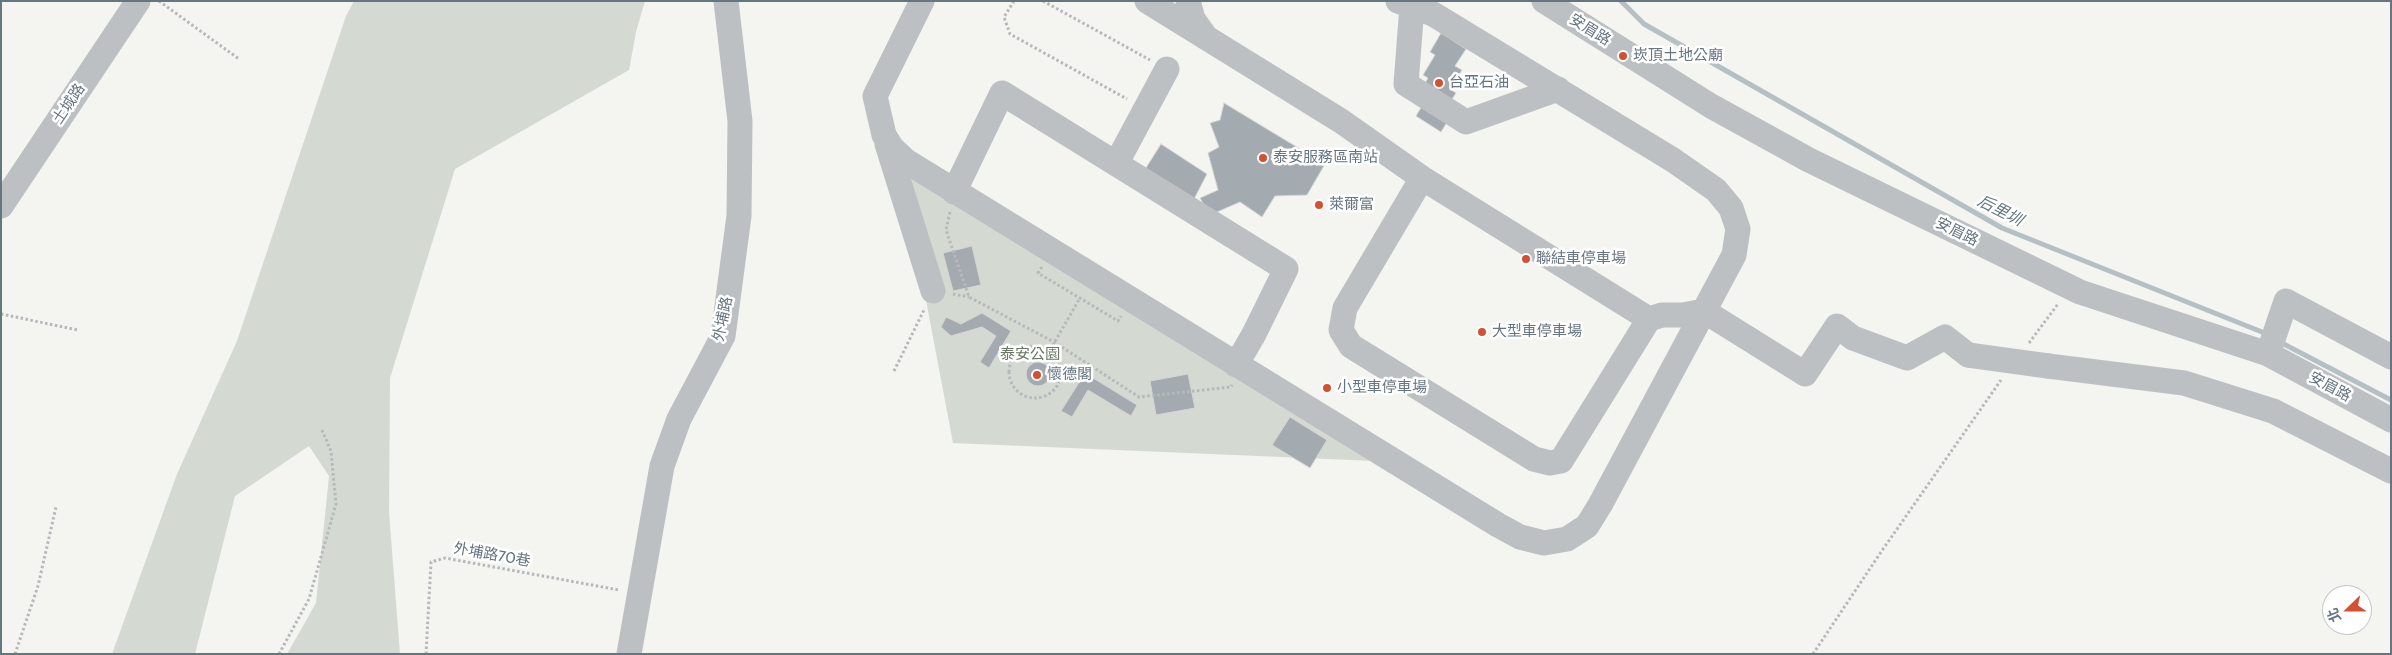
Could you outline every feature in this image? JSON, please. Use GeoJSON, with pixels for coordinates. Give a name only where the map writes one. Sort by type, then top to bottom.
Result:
{"type":"FeatureCollection","features":[{"type":"Feature","properties":{"kind":"street","name":"土城路"},"geometry":{"type":"LineString","coordinates":[[1,206],[138,1]]}},
{"type":"Feature","properties":{"kind":"street","name":"外埔路"},"geometry":{"type":"LineString","coordinates":[[629,654],[662,466],[678,419],[723,336],[739,216],[740,121],[726,1]]}},
{"type":"Feature","properties":{"kind":"street"},"geometry":{"type":"LineString","coordinates":[[922,1],[875,96],[884,134],[933,291]]}},
{"type":"Feature","properties":{"kind":"street"},"geometry":{"type":"LineString","coordinates":[[1147,1],[1341,121],[1422,178],[1649,318],[1704,311],[1805,374],[1837,326],[1853,338],[1908,358],[1945,336],[1968,355],[2184,384],[2273,411],[2391,472]]}},
{"type":"Feature","properties":{"kind":"street"},"geometry":{"type":"LineString","coordinates":[[1188,1],[1192,19],[1207,38]]}},
{"type":"Feature","properties":{"kind":"street","name":"安眉路"},"geometry":{"type":"LineString","coordinates":[[1544,1],[1710,106],[1809,160],[2070,288],[2268,354],[2391,420]]}},
{"type":"Feature","properties":{"kind":"street"},"geometry":{"type":"LineString","coordinates":[[884,134],[892,148],[906,161],[954,192],[1498,525],[1520,537],[1544,543],[1567,539],[1587,526],[1734,255],[1738,229],[1731,208],[1716,190],[1673,160],[1558,89],[1433,14],[1405,4],[1406,84],[1466,122],[1558,89]]}},
{"type":"Feature","properties":{"kind":"street"},"geometry":{"type":"LineString","coordinates":[[1116,164],[1167,69]]}},
{"type":"Feature","properties":{"kind":"street"},"geometry":{"type":"LineString","coordinates":[[954,192],[1002,93],[1286,269],[1254,334],[1236,365]]}},
{"type":"Feature","properties":{"kind":"street"},"geometry":{"type":"LineString","coordinates":[[1422,178],[1345,308],[1340,330],[1351,346],[1534,459],[1550,463],[1561,461],[1649,318]]}},
{"type":"Feature","properties":{"kind":"street"},"geometry":{"type":"LineString","coordinates":[[2268,354],[2278,331],[2286,301],[2391,357]]}},
{"type":"Feature","properties":{"kind":"path"},"geometry":{"type":"LineString","coordinates":[[159,1],[239,58]]}},
{"type":"Feature","properties":{"kind":"path"},"geometry":{"type":"LineString","coordinates":[[1014,1],[1004,17],[1010,34],[1145,109]]}},
{"type":"Feature","properties":{"kind":"path"},"geometry":{"type":"LineString","coordinates":[[1044,1],[1167,69]]}},
{"type":"Feature","properties":{"kind":"path"},"geometry":{"type":"LineString","coordinates":[[954,192],[946,230],[969,297],[1054,342],[1139,397],[1231,387],[1236,365]]}},
{"type":"Feature","properties":{"kind":"path"},"geometry":{"type":"LineString","coordinates":[[2028,343],[2070,288]]}},
{"type":"Feature","properties":{"kind":"path"},"geometry":{"type":"LineString","coordinates":[[894,371],[933,291]]}},
{"type":"Feature","properties":{"kind":"path"},"geometry":{"type":"LineString","coordinates":[[1050,350],[1080,298]]}},
{"type":"Feature","properties":{"kind":"path"},"geometry":{"type":"LineString","coordinates":[[1,314],[78,330]]}},
{"type":"Feature","properties":{"kind":"path"},"geometry":{"type":"LineString","coordinates":[[1033,345],[1050,350],[1060,363],[1062,372],[1056,388],[1050,394],[1034,398],[1018,391],[1009,376],[1009,368],[1017,352],[1033,345]]}},
{"type":"Feature","properties":{"kind":"path"},"geometry":{"type":"LineString","coordinates":[[1813,654],[1886,544],[2004,375]]}},
{"type":"Feature","properties":{"kind":"path"},"geometry":{"type":"LineString","coordinates":[[279,654],[309,599],[336,504],[331,452],[321,428]]}},
{"type":"Feature","properties":{"kind":"path"},"geometry":{"type":"LineString","coordinates":[[15,654],[38,586],[56,507]]}},
{"type":"Feature","properties":{"kind":"path","name":"外埔路70巷"},"geometry":{"type":"LineString","coordinates":[[426,654],[431,562],[445,558],[640,594]]}},
{"type":"Feature","properties":{"kind":"green space"},"geometry":{"type":"Polygon","coordinates":[[[354,1],[645,1],[636,32],[629,70],[455,169],[390,378],[389,512],[400,654],[287,654],[316,603],[329,476],[309,446],[235,496],[195,654],[112,654],[177,474],[237,341],[346,16],[354,1]]]}},
{"type":"Feature","properties":{"kind":"green space","name":"泰安公園"},"geometry":{"type":"Polygon","coordinates":[[[901,168],[1375,461],[953,443],[901,168]]]}},
{"type":"Feature","properties":{"kind":"building","name":"台亞石油"},"geometry":{"type":"Polygon","coordinates":[[[1441,33],[1466,49],[1455,66],[1462,70],[1450,89],[1456,93],[1445,110],[1452,114],[1441,132],[1416,116],[1425,101],[1417,97],[1428,78],[1423,75],[1435,55],[1430,52],[1441,33]]]}},
{"type":"Feature","properties":{"kind":"building","name":"泰安服務區南站"},"geometry":{"type":"Polygon","coordinates":[[[1224,103],[1325,164],[1307,195],[1275,196],[1262,217],[1240,202],[1210,215],[1200,198],[1218,190],[1208,153],[1219,147],[1210,123],[1220,120],[1224,103]]]}},
{"type":"Feature","properties":{"kind":"building"},"geometry":{"type":"Polygon","coordinates":[[[1161,144],[1207,174],[1192,203],[1144,171],[1161,144]]]}},
{"type":"Feature","properties":{"kind":"building"},"geometry":{"type":"Polygon","coordinates":[[[972,246],[981,285],[953,291],[943,253],[972,246]]]}},
{"type":"Feature","properties":{"kind":"building"},"geometry":{"type":"Polygon","coordinates":[[[982,313],[1011,331],[989,368],[980,362],[996,336],[982,327],[951,336],[941,327],[946,317],[961,324],[982,313]]]}},
{"type":"Feature","properties":{"kind":"building","name":"懷德閣"},"geometry":{"type":"Polygon","coordinates":[[[1038,362],[1047,365],[1050,374],[1047,383],[1038,386],[1029,383],[1026,374],[1029,365],[1038,362]]]}},
{"type":"Feature","properties":{"kind":"building"},"geometry":{"type":"Polygon","coordinates":[[[1085,373],[1137,405],[1131,416],[1088,390],[1072,417],[1061,411],[1085,373]]]}},
{"type":"Feature","properties":{"kind":"building"},"geometry":{"type":"Polygon","coordinates":[[[1188,374],[1195,408],[1156,415],[1150,381],[1188,374]]]}},
{"type":"Feature","properties":{"kind":"building"},"geometry":{"type":"Polygon","coordinates":[[[1290,417],[1327,440],[1310,468],[1272,445],[1290,417]]]}},
{"type":"Feature","properties":{"kind":"waterway","name":"后里圳"},"geometry":{"type":"LineString","coordinates":[[1621,1],[1644,24],[2002,228],[2267,334]]}},
{"type":"Feature","properties":{"kind":"waterway","name":"后里圳"},"geometry":{"type":"LineString","coordinates":[[2278,341],[2391,400]]}},
{"type":"Feature","properties":{"kind":"place","name":"崁頂土地公廟"},"geometry":{"type":"Point","coordinates":[1623,56]}},
{"type":"Feature","properties":{"kind":"place","name":"台亞石油"},"geometry":{"type":"Point","coordinates":[1439,83]}},
{"type":"Feature","properties":{"kind":"place","name":"泰安服務區南站"},"geometry":{"type":"Point","coordinates":[1263,158]}},
{"type":"Feature","properties":{"kind":"place","name":"萊爾富"},"geometry":{"type":"Point","coordinates":[1319,205]}},
{"type":"Feature","properties":{"kind":"place","name":"聯結車停車場"},"geometry":{"type":"Point","coordinates":[1526,259]}},
{"type":"Feature","properties":{"kind":"place","name":"大型車停車場"},"geometry":{"type":"Point","coordinates":[1482,332]}},
{"type":"Feature","properties":{"kind":"place","name":"懷德閣"},"geometry":{"type":"Point","coordinates":[1037,375]}},
{"type":"Feature","properties":{"kind":"place","name":"小型車停車場"},"geometry":{"type":"Point","coordinates":[1327,388]}}]}
